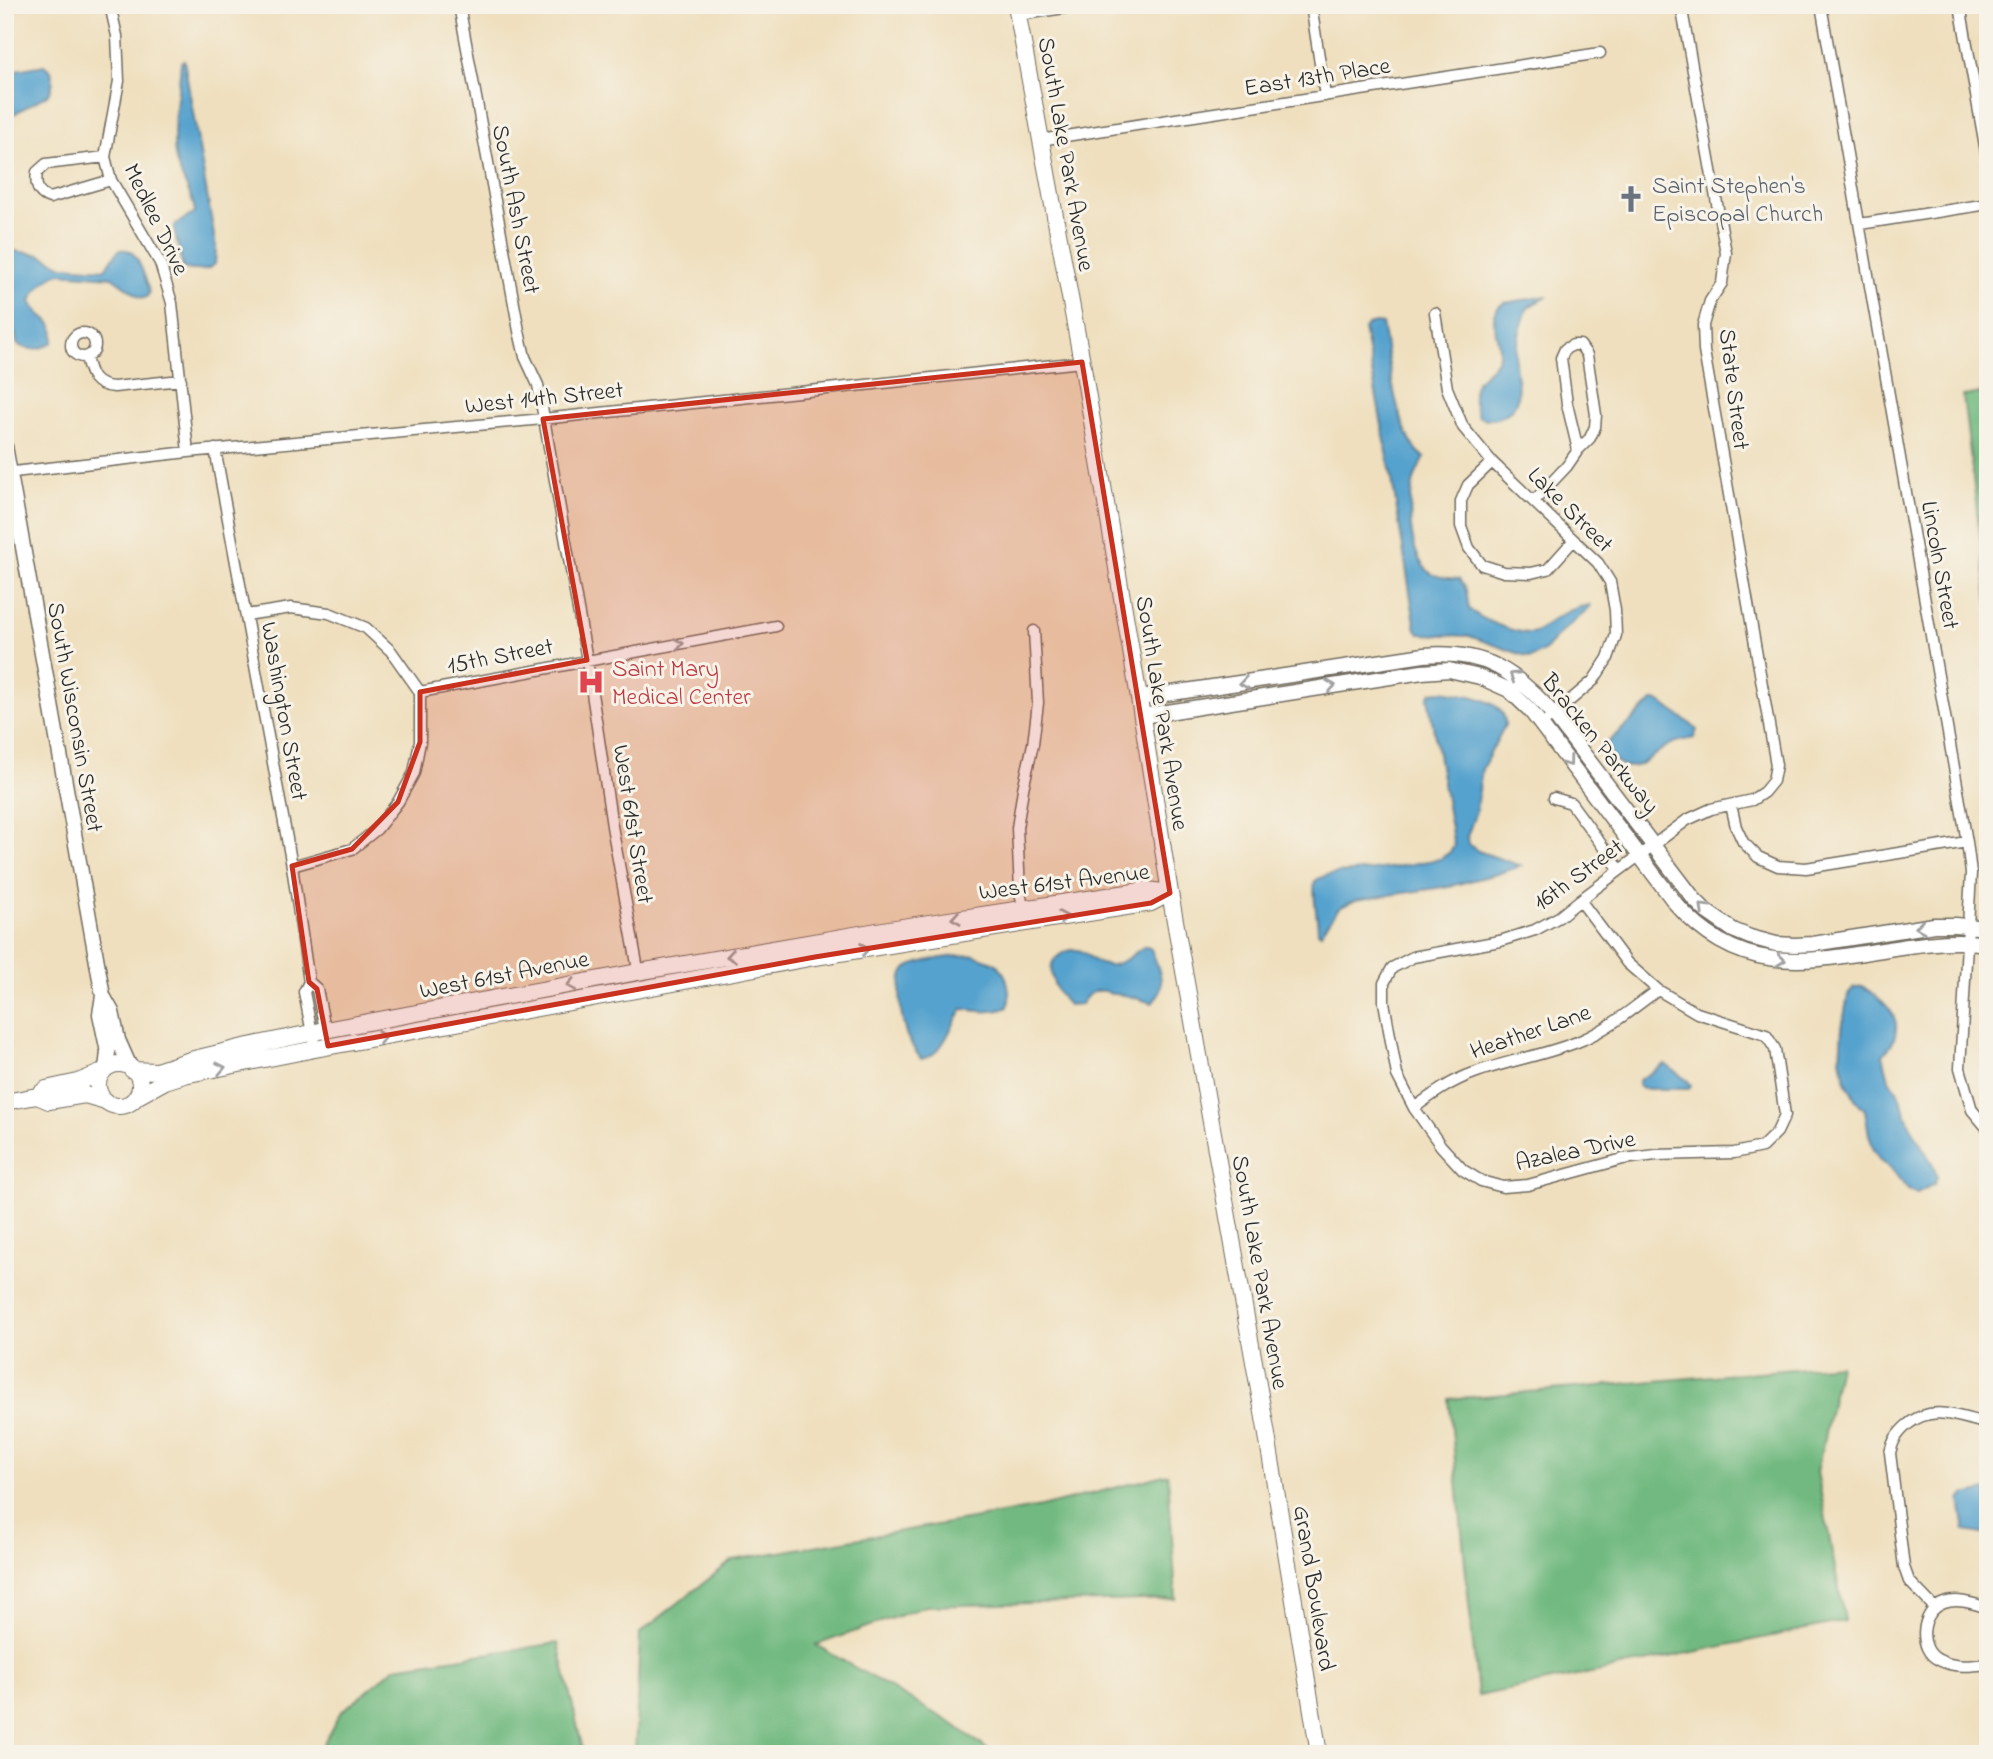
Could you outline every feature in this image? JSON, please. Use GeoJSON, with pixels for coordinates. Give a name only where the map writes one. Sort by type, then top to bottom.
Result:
{"type":"FeatureCollection","features":[{"type":"Feature","properties":{"kind":"main road","name":"South Lake Park Avenue"},"geometry":{"type":"LineString","coordinates":[[1017,10],[1082,362],[1170,892],[1266,1429]]}},
{"type":"Feature","properties":{"kind":"main road","name":"West 61st Avenue"},"geometry":{"type":"LineString","coordinates":[[131,1068],[156,1071],[203,1057],[320,1040],[639,980],[1024,916],[1147,890],[1170,892]]}},
{"type":"Feature","properties":{"kind":"main road","name":"West 61st Avenue"},"geometry":{"type":"LineString","coordinates":[[136,1097],[165,1081],[184,1075],[320,1040]]}},
{"type":"Feature","properties":{"kind":"main road"},"geometry":{"type":"LineString","coordinates":[[5,1102],[37,1096],[46,1089],[78,1082],[117,1064],[131,1068],[140,1084],[136,1097],[126,1105],[119,1106],[85,1095],[49,1101],[37,1096]]}},
{"type":"Feature","properties":{"kind":"main road"},"geometry":{"type":"LineString","coordinates":[[104,1070],[98,1090],[106,1101]]}},
{"type":"Feature","properties":{"kind":"main road","name":"Grand Boulevard"},"geometry":{"type":"LineString","coordinates":[[1266,1429],[1319,1754]]}},
{"type":"Feature","properties":{"kind":"street"},"geometry":{"type":"LineString","coordinates":[[5,7],[15,5]]}},
{"type":"Feature","properties":{"kind":"street","name":"Medlee Drive"},"geometry":{"type":"LineString","coordinates":[[110,5],[117,36],[119,81],[105,157],[111,180],[160,263],[172,303],[188,452]]}},
{"type":"Feature","properties":{"kind":"street","name":"South Ash Street"},"geometry":{"type":"LineString","coordinates":[[459,5],[519,331],[525,356],[538,385],[543,419]]}},
{"type":"Feature","properties":{"kind":"street"},"geometry":{"type":"LineString","coordinates":[[1017,10],[1084,5]]}},
{"type":"Feature","properties":{"kind":"street"},"geometry":{"type":"LineString","coordinates":[[1311,5],[1325,96]]}},
{"type":"Feature","properties":{"kind":"street","name":"State Street"},"geometry":{"type":"LineString","coordinates":[[1681,5],[1726,253],[1722,283],[1710,301],[1703,325],[1704,351],[1776,765],[1773,781]]}},
{"type":"Feature","properties":{"kind":"street","name":"Lincoln Street"},"geometry":{"type":"LineString","coordinates":[[1821,5],[1967,842],[1971,873],[1960,1068],[1972,1110],[1988,1129]]}},
{"type":"Feature","properties":{"kind":"street"},"geometry":{"type":"LineString","coordinates":[[1960,5],[1988,163]]}},
{"type":"Feature","properties":{"kind":"street","name":"East 13th Place"},"geometry":{"type":"LineString","coordinates":[[1040,139],[1600,53]]}},
{"type":"Feature","properties":{"kind":"street"},"geometry":{"type":"LineString","coordinates":[[105,157],[46,164],[37,172],[37,189],[43,196],[50,198],[111,180]]}},
{"type":"Feature","properties":{"kind":"street"},"geometry":{"type":"LineString","coordinates":[[1860,224],[1988,204]]}},
{"type":"Feature","properties":{"kind":"street","name":"Lake Street"},"geometry":{"type":"LineString","coordinates":[[1435,313],[1447,388],[1463,427],[1492,462],[1598,563],[1610,582],[1615,610],[1615,635],[1608,658],[1593,681],[1541,725]]}},
{"type":"Feature","properties":{"kind":"street"},"geometry":{"type":"LineString","coordinates":[[1534,500],[1567,467],[1590,438],[1595,427],[1596,415],[1587,355],[1580,345],[1573,345],[1565,349],[1561,358],[1567,404],[1578,450]]}},
{"type":"Feature","properties":{"kind":"street"},"geometry":{"type":"LineString","coordinates":[[86,357],[94,381],[104,386],[181,380]]}},
{"type":"Feature","properties":{"kind":"street","name":"West 14th Street"},"geometry":{"type":"LineString","coordinates":[[8,473],[215,449],[543,419],[1082,362]]}},
{"type":"Feature","properties":{"kind":"street","name":"West 61st Street"},"geometry":{"type":"LineString","coordinates":[[543,419],[587,660],[612,827],[639,980]]}},
{"type":"Feature","properties":{"kind":"street","name":"South Wisconsin Street"},"geometry":{"type":"LineString","coordinates":[[5,446],[103,996],[112,1012],[118,1040],[131,1068]]}},
{"type":"Feature","properties":{"kind":"street","name":"Washington Street"},"geometry":{"type":"LineString","coordinates":[[215,449],[292,866],[309,982],[304,992],[320,1040]]}},
{"type":"Feature","properties":{"kind":"street"},"geometry":{"type":"LineString","coordinates":[[1492,462],[1468,485],[1461,501],[1461,526],[1469,548],[1482,565],[1504,572],[1531,573],[1548,569],[1573,541]]}},
{"type":"Feature","properties":{"kind":"street"},"geometry":{"type":"LineString","coordinates":[[246,615],[291,608],[329,613],[366,628],[391,651],[420,692],[420,742],[414,773],[398,802],[377,829],[352,849],[292,866]]}},
{"type":"Feature","properties":{"kind":"street","name":"15th Street"},"geometry":{"type":"LineString","coordinates":[[420,692],[776,626]]}},
{"type":"Feature","properties":{"kind":"street"},"geometry":{"type":"LineString","coordinates":[[1024,916],[1017,828],[1038,703],[1034,631]]}},
{"type":"Feature","properties":{"kind":"street","name":"Bracken Parkway"},"geometry":{"type":"LineString","coordinates":[[1139,698],[1424,655],[1466,656],[1494,665],[1530,688],[1554,715],[1701,906],[1734,930],[1759,940],[1804,945],[1934,925],[1988,928]]}},
{"type":"Feature","properties":{"kind":"street","name":"Bracken Parkway"},"geometry":{"type":"LineString","coordinates":[[1142,716],[1422,672],[1449,670],[1480,677],[1509,690],[1530,710],[1676,904],[1693,922],[1722,942],[1753,955],[1775,960],[1809,961],[1930,942],[1967,941],[1988,944]]}},
{"type":"Feature","properties":{"kind":"street"},"geometry":{"type":"LineString","coordinates":[[1283,677],[1286,693]]}},
{"type":"Feature","properties":{"kind":"street","name":"16th Street"},"geometry":{"type":"LineString","coordinates":[[1414,1108],[1397,1075],[1384,1002],[1384,983],[1392,968],[1413,957],[1500,941],[1535,930],[1559,917],[1692,817],[1711,809],[1752,800],[1764,792],[1773,781]]}},
{"type":"Feature","properties":{"kind":"street"},"geometry":{"type":"LineString","coordinates":[[1554,798],[1571,803],[1620,870]]}},
{"type":"Feature","properties":{"kind":"street"},"geometry":{"type":"LineString","coordinates":[[1731,805],[1736,827],[1744,842],[1758,857],[1778,866],[1806,868],[1967,842]]}},
{"type":"Feature","properties":{"kind":"street"},"geometry":{"type":"LineString","coordinates":[[1580,900],[1627,963],[1658,990]]}},
{"type":"Feature","properties":{"kind":"street","name":"Heather Lane"},"geometry":{"type":"LineString","coordinates":[[1414,1108],[1447,1085],[1472,1073],[1550,1052],[1582,1040],[1616,1021],[1658,990]]}},
{"type":"Feature","properties":{"kind":"street","name":"Azalea Drive"},"geometry":{"type":"LineString","coordinates":[[1414,1108],[1441,1146],[1463,1170],[1481,1181],[1503,1187],[1528,1185],[1623,1159],[1656,1155],[1734,1153],[1762,1147],[1777,1132],[1785,1115],[1775,1049],[1766,1035],[1697,1013],[1658,990]]}},
{"type":"Feature","properties":{"kind":"street","name":"South Wisconsin Street"},"geometry":{"type":"LineString","coordinates":[[103,996],[100,1014],[108,1052],[104,1070]]}},
{"type":"Feature","properties":{"kind":"street"},"geometry":{"type":"LineString","coordinates":[[1935,1608],[1909,1581],[1904,1567],[1890,1453],[1894,1439],[1911,1422],[1927,1413],[1943,1412],[1988,1424]]}},
{"type":"Feature","properties":{"kind":"street"},"geometry":{"type":"LineString","coordinates":[[1988,1608],[1960,1601],[1944,1603],[1930,1611],[1924,1627],[1926,1647],[1935,1659],[1952,1665],[1988,1664]]}},
{"type":"Feature","properties":{"kind":"highlighted area"},"geometry":{"type":"Polygon","coordinates":[[[1082,362],[1170,893],[1151,903],[815,957],[328,1046],[317,989],[309,982],[292,866],[352,849],[398,802],[420,742],[420,692],[587,660],[543,419],[1082,362]]]}},
{"type":"Feature","properties":{"kind":"green space"},"geometry":{"type":"Polygon","coordinates":[[[1988,392],[1988,601],[1963,396],[1988,392]]]}},
{"type":"Feature","properties":{"kind":"green space"},"geometry":{"type":"Polygon","coordinates":[[[1839,1365],[1817,1472],[1845,1621],[1478,1696],[1449,1399],[1839,1365]]]}},
{"type":"Feature","properties":{"kind":"green space"},"geometry":{"type":"Polygon","coordinates":[[[1168,1474],[1176,1599],[926,1606],[816,1645],[953,1724],[994,1754],[635,1754],[640,1633],[733,1560],[1041,1507],[1168,1474]]]}},
{"type":"Feature","properties":{"kind":"green space"},"geometry":{"type":"Polygon","coordinates":[[[558,1643],[584,1754],[318,1754],[340,1713],[396,1667],[558,1643]]]}},
{"type":"Feature","properties":{"kind":"water"},"geometry":{"type":"Polygon","coordinates":[[[184,60],[216,247],[215,264],[200,270],[183,268],[174,229],[176,224],[195,213],[174,150],[181,62],[184,60]]]}},
{"type":"Feature","properties":{"kind":"water"},"geometry":{"type":"Polygon","coordinates":[[[44,65],[52,74],[51,90],[5,119],[5,72],[44,65]]]}},
{"type":"Feature","properties":{"kind":"water"},"geometry":{"type":"Polygon","coordinates":[[[119,250],[130,251],[136,258],[149,290],[145,298],[112,277],[60,273],[42,284],[31,301],[53,327],[53,342],[35,349],[17,344],[5,284],[5,252],[41,255],[63,266],[105,269],[119,250]]]}},
{"type":"Feature","properties":{"kind":"water"},"geometry":{"type":"Polygon","coordinates":[[[1548,296],[1528,307],[1522,326],[1515,360],[1518,388],[1515,404],[1498,418],[1478,416],[1474,388],[1494,365],[1499,354],[1495,313],[1504,303],[1548,296]]]}},
{"type":"Feature","properties":{"kind":"water"},"geometry":{"type":"Polygon","coordinates":[[[1375,323],[1382,324],[1400,415],[1415,447],[1425,458],[1413,483],[1410,511],[1413,541],[1424,566],[1432,574],[1459,579],[1466,590],[1469,609],[1474,613],[1520,632],[1535,632],[1567,612],[1590,605],[1589,609],[1560,633],[1544,651],[1531,658],[1469,636],[1420,634],[1416,630],[1364,329],[1375,323]]]}},
{"type":"Feature","properties":{"kind":"water"},"geometry":{"type":"Polygon","coordinates":[[[1441,691],[1481,699],[1491,703],[1504,716],[1505,725],[1482,769],[1476,811],[1467,837],[1468,844],[1478,851],[1521,866],[1450,886],[1356,900],[1339,908],[1321,933],[1318,932],[1315,881],[1332,874],[1440,859],[1454,846],[1428,697],[1432,692],[1441,691]]]}},
{"type":"Feature","properties":{"kind":"water"},"geometry":{"type":"Polygon","coordinates":[[[1653,701],[1659,701],[1692,725],[1697,730],[1694,738],[1670,744],[1642,764],[1628,767],[1622,765],[1610,756],[1605,747],[1653,701]]]}},
{"type":"Feature","properties":{"kind":"water"},"geometry":{"type":"Polygon","coordinates":[[[1145,946],[1151,949],[1161,977],[1160,990],[1152,1003],[1097,991],[1085,998],[1081,1004],[1068,1005],[1054,984],[1054,962],[1068,951],[1080,951],[1098,963],[1112,965],[1126,960],[1145,946]]]}},
{"type":"Feature","properties":{"kind":"water"},"geometry":{"type":"Polygon","coordinates":[[[974,955],[994,963],[1003,972],[1009,990],[1008,1007],[991,1011],[963,1009],[936,1052],[921,1059],[903,1024],[900,996],[905,971],[923,962],[974,955]]]}},
{"type":"Feature","properties":{"kind":"water"},"geometry":{"type":"Polygon","coordinates":[[[1862,986],[1881,1000],[1894,1016],[1895,1034],[1883,1055],[1889,1079],[1897,1090],[1910,1125],[1937,1177],[1934,1184],[1917,1193],[1908,1190],[1874,1150],[1865,1110],[1847,1084],[1840,1059],[1848,995],[1853,988],[1862,986]]]}},
{"type":"Feature","properties":{"kind":"water"},"geometry":{"type":"Polygon","coordinates":[[[1665,1064],[1688,1081],[1691,1086],[1689,1089],[1642,1089],[1638,1085],[1639,1080],[1665,1064]]]}},
{"type":"Feature","properties":{"kind":"water"},"geometry":{"type":"Polygon","coordinates":[[[1988,1490],[1988,1535],[1965,1531],[1960,1500],[1964,1495],[1988,1490]]]}},
{"type":"Feature","properties":{"kind":"place","name":"Saint Stephen's Episcopal Church"},"geometry":{"type":"Point","coordinates":[1631,199]}},
{"type":"Feature","properties":{"kind":"place","name":"Saint Mary Medical Center"},"geometry":{"type":"Point","coordinates":[591,682]}}]}
